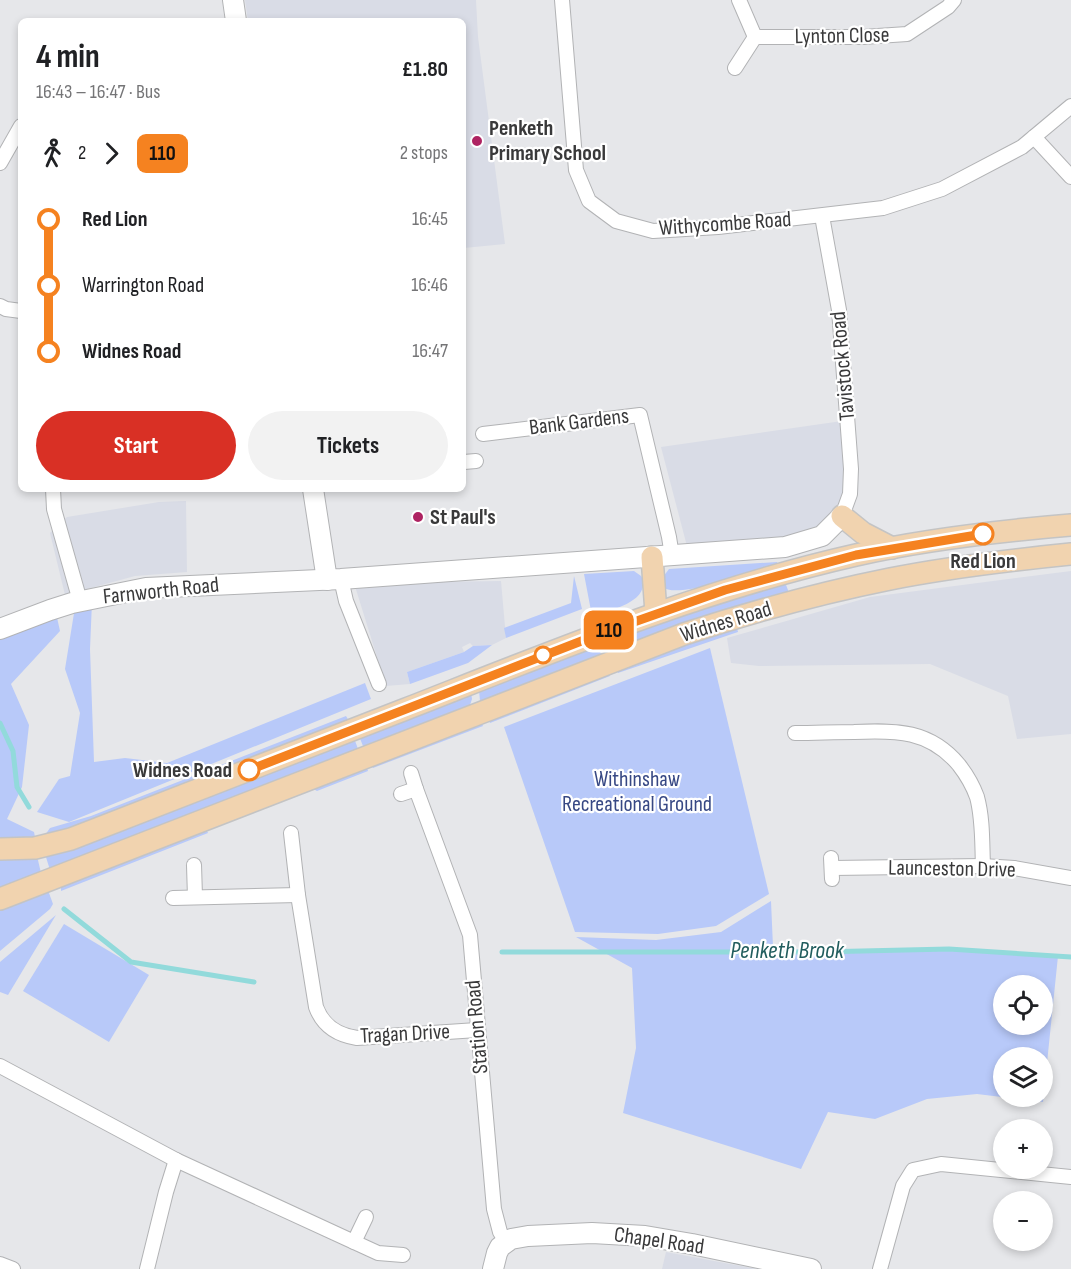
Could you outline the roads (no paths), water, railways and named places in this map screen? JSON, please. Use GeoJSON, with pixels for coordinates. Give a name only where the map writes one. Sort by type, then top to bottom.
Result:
{"type":"FeatureCollection","features":[{"type":"Feature","properties":{"kind":"main road"},"geometry":{"type":"LineString","coordinates":[[842,516],[863,533],[892,548]]}},
{"type":"Feature","properties":{"kind":"main road","name":"Widnes Road"},"geometry":{"type":"LineString","coordinates":[[0,849],[35,848],[71,839],[494,674],[656,613],[735,588],[856,555],[892,548],[1071,525]]}},
{"type":"Feature","properties":{"kind":"main road","name":"Widnes Road"},"geometry":{"type":"LineString","coordinates":[[0,899],[684,634],[789,603],[886,580],[962,567],[1071,554]]}},
{"type":"Feature","properties":{"kind":"main road"},"geometry":{"type":"LineString","coordinates":[[656,613],[662,556]]}},
{"type":"Feature","properties":{"kind":"street"},"geometry":{"type":"LineString","coordinates":[[233,0],[236,18]]}},
{"type":"Feature","properties":{"kind":"street","name":"Withycombe Road"},"geometry":{"type":"LineString","coordinates":[[562,0],[576,170],[589,201],[616,221],[653,231],[718,227],[883,208],[942,189],[1022,147],[1071,106]]}},
{"type":"Feature","properties":{"kind":"street"},"geometry":{"type":"LineString","coordinates":[[735,68],[755,37],[739,0]]}},
{"type":"Feature","properties":{"kind":"street","name":"Lynton Close"},"geometry":{"type":"LineString","coordinates":[[755,37],[863,37],[907,34],[948,7],[954,0]]}},
{"type":"Feature","properties":{"kind":"street"},"geometry":{"type":"LineString","coordinates":[[0,163],[18,131]]}},
{"type":"Feature","properties":{"kind":"street"},"geometry":{"type":"LineString","coordinates":[[1034,137],[1071,177]]}},
{"type":"Feature","properties":{"kind":"street","name":"Tavistock Road"},"geometry":{"type":"LineString","coordinates":[[822,216],[839,310],[851,469],[850,494],[842,516]]}},
{"type":"Feature","properties":{"kind":"street"},"geometry":{"type":"LineString","coordinates":[[0,306],[18,311]]}},
{"type":"Feature","properties":{"kind":"street","name":"Bank Gardens"},"geometry":{"type":"LineString","coordinates":[[483,434],[640,415],[669,537],[662,556]]}},
{"type":"Feature","properties":{"kind":"street"},"geometry":{"type":"LineString","coordinates":[[53,492],[54,509],[80,601]]}},
{"type":"Feature","properties":{"kind":"street"},"geometry":{"type":"LineString","coordinates":[[314,492],[334,579],[346,601],[379,684]]}},
{"type":"Feature","properties":{"kind":"street","name":"Farnworth Road"},"geometry":{"type":"LineString","coordinates":[[0,629],[50,609],[146,588],[334,579],[785,547],[822,536],[842,516]]}},
{"type":"Feature","properties":{"kind":"street"},"geometry":{"type":"LineString","coordinates":[[795,733],[902,732],[925,738],[937,745],[960,767],[976,795],[981,825],[983,866]]}},
{"type":"Feature","properties":{"kind":"street","name":"Station Road"},"geometry":{"type":"LineString","coordinates":[[411,773],[470,935],[495,1218],[506,1242]]}},
{"type":"Feature","properties":{"kind":"street"},"geometry":{"type":"LineString","coordinates":[[401,794],[416,789]]}},
{"type":"Feature","properties":{"kind":"street","name":"Tragan Drive"},"geometry":{"type":"LineString","coordinates":[[291,833],[298,895],[316,1007],[324,1023],[339,1034],[357,1038],[477,1030]]}},
{"type":"Feature","properties":{"kind":"street"},"geometry":{"type":"LineString","coordinates":[[194,865],[195,897]]}},
{"type":"Feature","properties":{"kind":"street","name":"Launceston Drive"},"geometry":{"type":"LineString","coordinates":[[832,868],[983,866],[1014,868],[1071,878]]}},
{"type":"Feature","properties":{"kind":"street"},"geometry":{"type":"LineString","coordinates":[[173,898],[298,895]]}},
{"type":"Feature","properties":{"kind":"street"},"geometry":{"type":"LineString","coordinates":[[0,1066],[176,1160],[378,1253],[403,1255]]}},
{"type":"Feature","properties":{"kind":"street"},"geometry":{"type":"LineString","coordinates":[[147,1269],[176,1160]]}},
{"type":"Feature","properties":{"kind":"street"},"geometry":{"type":"LineString","coordinates":[[880,1269],[903,1186],[913,1170],[941,1164],[1071,1177]]}},
{"type":"Feature","properties":{"kind":"street"},"geometry":{"type":"LineString","coordinates":[[354,1242],[366,1217]]}},
{"type":"Feature","properties":{"kind":"street","name":"Chapel Road"},"geometry":{"type":"LineString","coordinates":[[506,1242],[528,1236],[592,1233],[645,1236],[811,1269]]}},
{"type":"Feature","properties":{"kind":"street"},"geometry":{"type":"LineString","coordinates":[[494,1269],[497,1253],[506,1242]]}},
{"type":"Feature","properties":{"kind":"street"},"geometry":{"type":"LineString","coordinates":[[0,1264],[13,1269]]}},
{"type":"Feature","properties":{"kind":"waterway","name":"Penketh Brook"},"geometry":{"type":"LineString","coordinates":[[0,723],[13,751],[17,787],[29,807]]}},
{"type":"Feature","properties":{"kind":"waterway","name":"Penketh Brook"},"geometry":{"type":"LineString","coordinates":[[64,909],[131,962],[254,982]]}},
{"type":"Feature","properties":{"kind":"waterway","name":"Penketh Brook"},"geometry":{"type":"LineString","coordinates":[[502,952],[818,952],[949,949],[1071,957]]}},
{"type":"Feature","properties":{"kind":"place","name":"Penketh Primary School"},"geometry":{"type":"Point","coordinates":[477,141]}},
{"type":"Feature","properties":{"kind":"place","name":"St Paul's"},"geometry":{"type":"Point","coordinates":[418,517]}},
{"type":"Feature","properties":{"kind":"place","name":"Red Lion"},"geometry":{"type":"Point","coordinates":[983,534]}},
{"type":"Feature","properties":{"kind":"place","name":"Widnes Road"},"geometry":{"type":"Point","coordinates":[249,770]}},
{"type":"Feature","properties":{"kind":"park label","name":"Withinshaw Recreational Ground"},"geometry":{"type":"Point","coordinates":[637,792]}}]}
